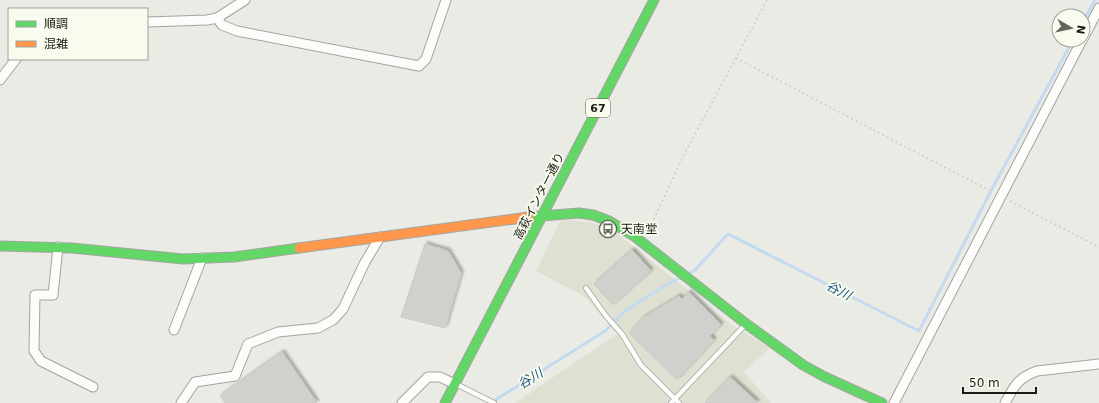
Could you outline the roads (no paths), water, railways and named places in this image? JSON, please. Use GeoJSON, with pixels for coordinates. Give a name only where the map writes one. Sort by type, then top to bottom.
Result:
{"type":"FeatureCollection","features":[{"type":"Feature","properties":{"kind":"street"},"geometry":{"type":"LineString","coordinates":[[148,22],[207,20],[217,18],[245,0]]}},
{"type":"Feature","properties":{"kind":"street"},"geometry":{"type":"LineString","coordinates":[[217,18],[222,25],[236,31],[419,66],[426,58],[446,0]]}},
{"type":"Feature","properties":{"kind":"street","name":"高萩インター通り"},"geometry":{"type":"LineString","coordinates":[[445,403],[654,0]]}},
{"type":"Feature","properties":{"kind":"street"},"geometry":{"type":"LineString","coordinates":[[1091,24],[1099,8]]}},
{"type":"Feature","properties":{"kind":"street"},"geometry":{"type":"LineString","coordinates":[[894,403],[1079,48]]}},
{"type":"Feature","properties":{"kind":"street"},"geometry":{"type":"LineString","coordinates":[[0,80],[15,60]]}},
{"type":"Feature","properties":{"kind":"street"},"geometry":{"type":"LineString","coordinates":[[0,246],[58,247],[183,259],[234,257],[543,215],[586,214],[598,216],[610,221],[642,243],[746,324],[811,370],[882,403]]}},
{"type":"Feature","properties":{"kind":"street"},"geometry":{"type":"LineString","coordinates":[[180,403],[195,382],[235,376],[248,344],[278,332],[318,328],[333,320],[343,309],[364,264],[380,237]]}},
{"type":"Feature","properties":{"kind":"street"},"geometry":{"type":"LineString","coordinates":[[58,247],[53,295],[35,295],[34,351],[41,361],[93,387]]}},
{"type":"Feature","properties":{"kind":"street"},"geometry":{"type":"LineString","coordinates":[[174,330],[202,258]]}},
{"type":"Feature","properties":{"kind":"street"},"geometry":{"type":"LineString","coordinates":[[1005,403],[1017,382],[1027,375],[1037,372],[1099,364]]}},
{"type":"Feature","properties":{"kind":"street"},"geometry":{"type":"LineString","coordinates":[[402,403],[428,377],[440,377],[455,384]]}},
{"type":"Feature","properties":{"kind":"lane"},"geometry":{"type":"LineString","coordinates":[[586,288],[606,316],[622,334],[641,365],[673,401],[679,403]]}},
{"type":"Feature","properties":{"kind":"lane"},"geometry":{"type":"LineString","coordinates":[[673,401],[746,324]]}},
{"type":"Feature","properties":{"kind":"lane"},"geometry":{"type":"LineString","coordinates":[[455,384],[494,403]]}},
{"type":"Feature","properties":{"kind":"waterway","name":"谷川"},"geometry":{"type":"LineString","coordinates":[[1091,8],[1095,0]]}},
{"type":"Feature","properties":{"kind":"waterway","name":"谷川"},"geometry":{"type":"LineString","coordinates":[[689,274],[695,270],[728,234],[919,331],[993,187],[1069,48]]}},
{"type":"Feature","properties":{"kind":"waterway","name":"谷川"},"geometry":{"type":"LineString","coordinates":[[492,402],[605,331],[625,311],[666,285],[680,278]]}},
{"type":"Feature","properties":{"kind":"place","name":"天南堂"},"geometry":{"type":"Point","coordinates":[608,229]}}]}
